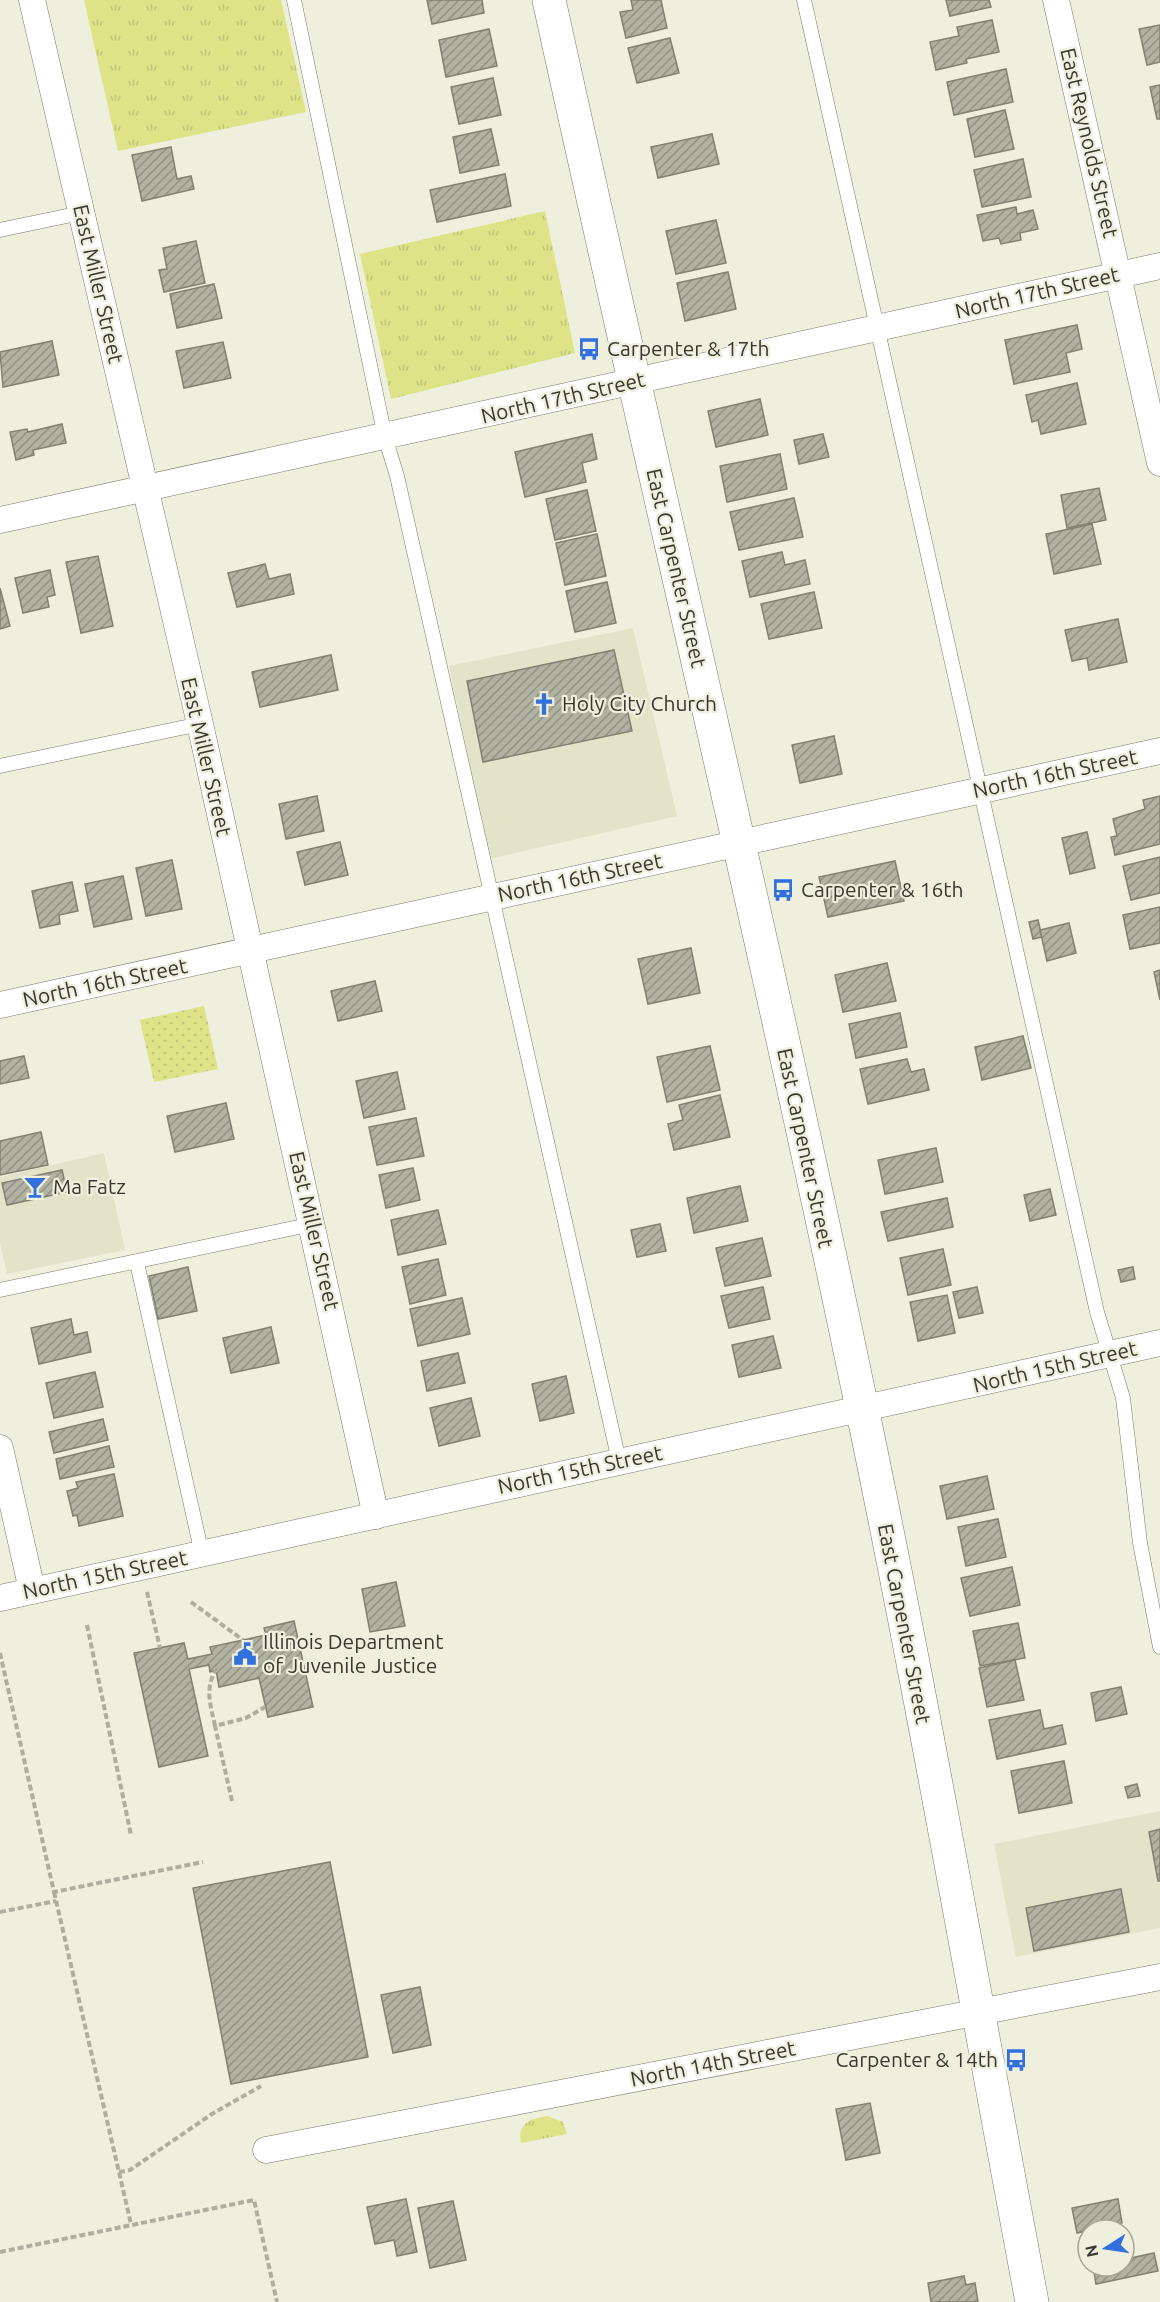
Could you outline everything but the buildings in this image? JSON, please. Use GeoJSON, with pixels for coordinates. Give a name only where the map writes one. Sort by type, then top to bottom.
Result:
{"type":"FeatureCollection","features":[{"type":"Feature","properties":{"kind":"street","name":"East Miller Street"},"geometry":{"type":"LineString","coordinates":[[32,0],[200,724],[249,952],[313,1224],[376,1516]]}},
{"type":"Feature","properties":{"kind":"street","name":"East Carpenter Street"},"geometry":{"type":"LineString","coordinates":[[549,0],[633,382],[740,843],[862,1410],[1032,2302]]}},
{"type":"Feature","properties":{"kind":"street","name":"East Reynolds Street"},"geometry":{"type":"LineString","coordinates":[[1056,0],[1160,463]]}},
{"type":"Feature","properties":{"kind":"street","name":"North 17th Street"},"geometry":{"type":"LineString","coordinates":[[0,520],[1160,266]]}},
{"type":"Feature","properties":{"kind":"street","name":"North 16th Street"},"geometry":{"type":"LineString","coordinates":[[0,1005],[1160,751]]}},
{"type":"Feature","properties":{"kind":"street","name":"North 15th Street"},"geometry":{"type":"LineString","coordinates":[[0,1598],[1160,1343]]}},
{"type":"Feature","properties":{"kind":"street"},"geometry":{"type":"LineString","coordinates":[[0,1448],[32,1590]]}},
{"type":"Feature","properties":{"kind":"street","name":"North 14th Street"},"geometry":{"type":"LineString","coordinates":[[266,2150],[1160,1977]]}},
{"type":"Feature","properties":{"kind":"lane"},"geometry":{"type":"LineString","coordinates":[[294,0],[385,437],[397,476],[490,897],[619,1461]]}},
{"type":"Feature","properties":{"kind":"lane"},"geometry":{"type":"LineString","coordinates":[[804,0],[1095,1300],[1123,1398],[1140,1543],[1160,1647]]}},
{"type":"Feature","properties":{"kind":"lane"},"geometry":{"type":"LineString","coordinates":[[0,230],[81,213]]}},
{"type":"Feature","properties":{"kind":"lane"},"geometry":{"type":"LineString","coordinates":[[0,766],[200,724]]}},
{"type":"Feature","properties":{"kind":"lane"},"geometry":{"type":"LineString","coordinates":[[0,1290],[137,1263],[313,1224]]}},
{"type":"Feature","properties":{"kind":"lane"},"geometry":{"type":"LineString","coordinates":[[137,1263],[202,1554]]}},
{"type":"Feature","properties":{"kind":"path"},"geometry":{"type":"LineString","coordinates":[[147,1592],[160,1648]]}},
{"type":"Feature","properties":{"kind":"path"},"geometry":{"type":"LineString","coordinates":[[191,1602],[243,1640]]}},
{"type":"Feature","properties":{"kind":"path"},"geometry":{"type":"LineString","coordinates":[[87,1625],[131,1835]]}},
{"type":"Feature","properties":{"kind":"path"},"geometry":{"type":"LineString","coordinates":[[0,1653],[131,2224]]}},
{"type":"Feature","properties":{"kind":"path"},"geometry":{"type":"LineString","coordinates":[[216,1670],[208,1681],[208,1691],[232,1801]]}},
{"type":"Feature","properties":{"kind":"path"},"geometry":{"type":"LineString","coordinates":[[215,1726],[246,1718],[266,1707]]}},
{"type":"Feature","properties":{"kind":"path"},"geometry":{"type":"LineString","coordinates":[[54,1892],[203,1862]]}},
{"type":"Feature","properties":{"kind":"path"},"geometry":{"type":"LineString","coordinates":[[0,1912],[56,1901]]}},
{"type":"Feature","properties":{"kind":"path"},"geometry":{"type":"LineString","coordinates":[[119,2172],[130,2170],[212,2114],[261,2086]]}},
{"type":"Feature","properties":{"kind":"path"},"geometry":{"type":"LineString","coordinates":[[0,2252],[254,2199],[277,2302]]}},
{"type":"Feature","properties":{"kind":"shaded area"},"geometry":{"type":"Polygon","coordinates":[[[633,628],[677,816],[489,859],[449,666],[633,628]]]}},
{"type":"Feature","properties":{"kind":"shaded area"},"geometry":{"type":"Polygon","coordinates":[[[104,1153],[125,1250],[7,1274],[0,1243],[0,1177],[104,1153]]]}},
{"type":"Feature","properties":{"kind":"shaded area"},"geometry":{"type":"Polygon","coordinates":[[[1160,1811],[1160,1928],[1016,1957],[994,1844],[1160,1811]]]}},
{"type":"Feature","properties":{"kind":"green space"},"geometry":{"type":"Polygon","coordinates":[[[84,0],[281,0],[306,112],[118,151],[84,0]]]}},
{"type":"Feature","properties":{"kind":"green space"},"geometry":{"type":"Polygon","coordinates":[[[545,211],[575,353],[391,399],[360,254],[545,211]]]}},
{"type":"Feature","properties":{"kind":"green space"},"geometry":{"type":"Polygon","coordinates":[[[204,1006],[218,1069],[154,1082],[140,1020],[204,1006]]]}},
{"type":"Feature","properties":{"kind":"green space"},"geometry":{"type":"Polygon","coordinates":[[[547,2116],[563,2122],[567,2134],[521,2143],[520,2136],[523,2126],[530,2121],[547,2116]]]}},
{"type":"Feature","properties":{"kind":"place","name":"Carpenter & 17th"},"geometry":{"type":"Point","coordinates":[589,349]}},
{"type":"Feature","properties":{"kind":"place","name":"Holy City Church"},"geometry":{"type":"Point","coordinates":[544,704]}},
{"type":"Feature","properties":{"kind":"place","name":"Carpenter & 16th"},"geometry":{"type":"Point","coordinates":[783,890]}},
{"type":"Feature","properties":{"kind":"place","name":"Ma Fatz"},"geometry":{"type":"Point","coordinates":[35,1187]}},
{"type":"Feature","properties":{"kind":"place","name":"Illinois Department of Juvenile Justice"},"geometry":{"type":"Point","coordinates":[245,1654]}},
{"type":"Feature","properties":{"kind":"place","name":"Carpenter & 14th"},"geometry":{"type":"Point","coordinates":[1016,2060]}}]}
